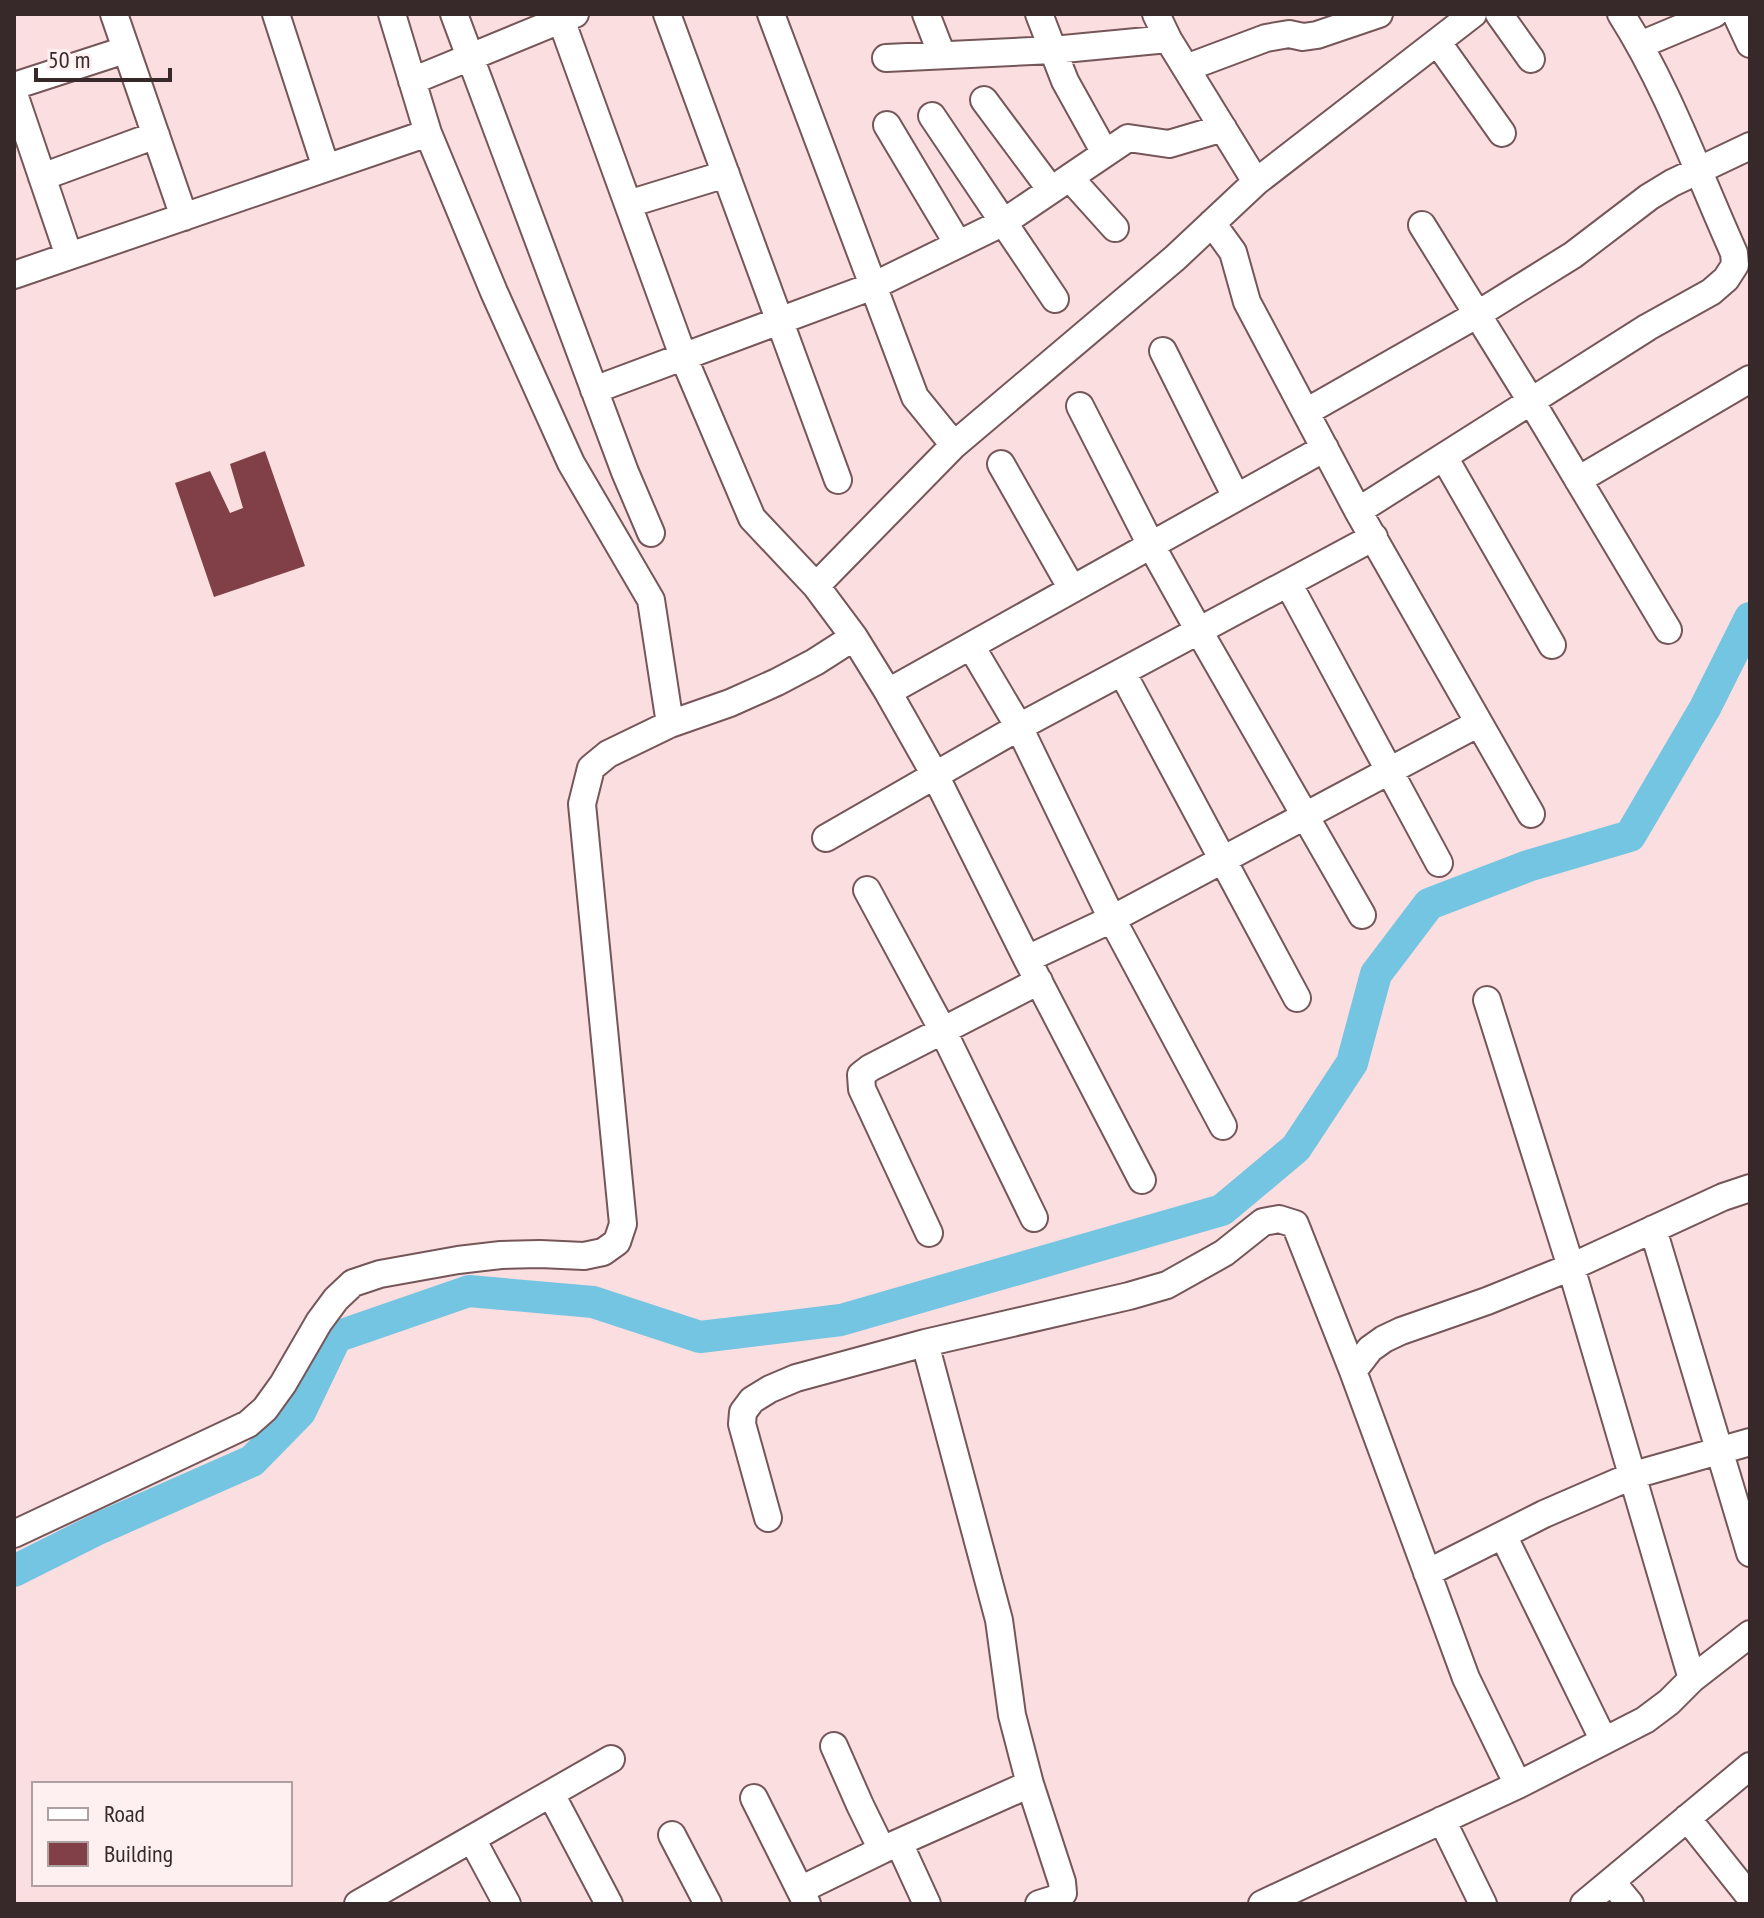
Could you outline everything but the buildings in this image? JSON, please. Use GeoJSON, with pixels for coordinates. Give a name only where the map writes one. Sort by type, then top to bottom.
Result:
{"type":"FeatureCollection","features":[{"type":"Feature","properties":{"kind":"street"},"geometry":{"type":"LineString","coordinates":[[114,14],[184,217]]}},
{"type":"Feature","properties":{"kind":"street"},"geometry":{"type":"LineString","coordinates":[[276,14],[326,168]]}},
{"type":"Feature","properties":{"kind":"street"},"geometry":{"type":"LineString","coordinates":[[392,14],[428,133],[494,292],[571,463],[651,600],[670,724]]}},
{"type":"Feature","properties":{"kind":"street"},"geometry":{"type":"LineString","coordinates":[[454,14],[625,472],[651,533]]}},
{"type":"Feature","properties":{"kind":"street"},"geometry":{"type":"LineString","coordinates":[[667,14],[838,480]]}},
{"type":"Feature","properties":{"kind":"street"},"geometry":{"type":"LineString","coordinates":[[771,14],[915,397],[954,445]]}},
{"type":"Feature","properties":{"kind":"street"},"geometry":{"type":"LineString","coordinates":[[926,14],[942,55]]}},
{"type":"Feature","properties":{"kind":"street"},"geometry":{"type":"LineString","coordinates":[[1039,14],[1065,81],[1105,153]]}},
{"type":"Feature","properties":{"kind":"street"},"geometry":{"type":"LineString","coordinates":[[1156,14],[1168,39],[1256,182]]}},
{"type":"Feature","properties":{"kind":"street"},"geometry":{"type":"LineString","coordinates":[[1186,68],[1266,38],[1289,34],[1303,37],[1317,35],[1379,14]]}},
{"type":"Feature","properties":{"kind":"street"},"geometry":{"type":"LineString","coordinates":[[816,586],[954,445],[1175,258],[1256,182],[1473,14]]}},
{"type":"Feature","properties":{"kind":"street"},"geometry":{"type":"LineString","coordinates":[[1499,14],[1531,59]]}},
{"type":"Feature","properties":{"kind":"street"},"geometry":{"type":"LineString","coordinates":[[1358,511],[1648,327],[1711,292],[1726,279],[1735,265],[1734,253],[1698,170],[1640,45],[1621,14]]}},
{"type":"Feature","properties":{"kind":"street"},"geometry":{"type":"LineString","coordinates":[[1640,45],[1671,23],[1714,14]]}},
{"type":"Feature","properties":{"kind":"street"},"geometry":{"type":"LineString","coordinates":[[1736,14],[1750,44]]}},
{"type":"Feature","properties":{"kind":"street"},"geometry":{"type":"LineString","coordinates":[[412,81],[565,16],[683,356],[752,518],[816,586],[854,637],[888,692],[935,775],[1142,1180]]}},
{"type":"Feature","properties":{"kind":"street"},"geometry":{"type":"LineString","coordinates":[[886,58],[1053,50],[1168,39]]}},
{"type":"Feature","properties":{"kind":"street"},"geometry":{"type":"LineString","coordinates":[[1438,43],[1502,133]]}},
{"type":"Feature","properties":{"kind":"street"},"geometry":{"type":"LineString","coordinates":[[14,86],[125,50]]}},
{"type":"Feature","properties":{"kind":"street"},"geometry":{"type":"LineString","coordinates":[[14,94],[69,256]]}},
{"type":"Feature","properties":{"kind":"street"},"geometry":{"type":"LineString","coordinates":[[984,100],[1060,184],[1115,228]]}},
{"type":"Feature","properties":{"kind":"street"},"geometry":{"type":"LineString","coordinates":[[932,116],[1055,299]]}},
{"type":"Feature","properties":{"kind":"street"},"geometry":{"type":"LineString","coordinates":[[887,125],[958,244]]}},
{"type":"Feature","properties":{"kind":"street"},"geometry":{"type":"LineString","coordinates":[[594,390],[873,286],[1004,222],[1128,138],[1169,144],[1223,128]]}},
{"type":"Feature","properties":{"kind":"street"},"geometry":{"type":"LineString","coordinates":[[14,275],[428,133]]}},
{"type":"Feature","properties":{"kind":"street"},"geometry":{"type":"LineString","coordinates":[[42,177],[156,135]]}},
{"type":"Feature","properties":{"kind":"street"},"geometry":{"type":"LineString","coordinates":[[1306,412],[1478,314],[1573,255],[1649,197],[1750,146]]}},
{"type":"Feature","properties":{"kind":"street"},"geometry":{"type":"LineString","coordinates":[[628,204],[726,174]]}},
{"type":"Feature","properties":{"kind":"street"},"geometry":{"type":"LineString","coordinates":[[1212,223],[1233,252],[1247,302],[1358,511],[1531,814]]}},
{"type":"Feature","properties":{"kind":"street"},"geometry":{"type":"LineString","coordinates":[[1422,225],[1668,630]]}},
{"type":"Feature","properties":{"kind":"street"},"geometry":{"type":"LineString","coordinates":[[1163,351],[1236,497]]}},
{"type":"Feature","properties":{"kind":"street"},"geometry":{"type":"LineString","coordinates":[[1578,480],[1750,379]]}},
{"type":"Feature","properties":{"kind":"street"},"geometry":{"type":"LineString","coordinates":[[1080,406],[1151,545],[1362,915]]}},
{"type":"Feature","properties":{"kind":"street"},"geometry":{"type":"LineString","coordinates":[[888,692],[1325,448]]}},
{"type":"Feature","properties":{"kind":"street"},"geometry":{"type":"LineString","coordinates":[[1444,457],[1552,645]]}},
{"type":"Feature","properties":{"kind":"street"},"geometry":{"type":"LineString","coordinates":[[1001,464],[1072,589]]}},
{"type":"Feature","properties":{"kind":"street"},"geometry":{"type":"LineString","coordinates":[[826,838],[1019,727],[1374,537]]}},
{"type":"Feature","properties":{"kind":"street"},"geometry":{"type":"LineString","coordinates":[[1288,583],[1439,863]]}},
{"type":"Feature","properties":{"kind":"street"},"geometry":{"type":"LineString","coordinates":[[14,1534],[248,1424],[265,1409],[319,1322],[353,1283],[380,1274],[458,1260],[501,1255],[584,1256],[603,1252],[617,1242],[623,1224],[582,804],[591,768],[608,754],[670,724],[777,682],[854,637]]}},
{"type":"Feature","properties":{"kind":"street"},"geometry":{"type":"LineString","coordinates":[[971,646],[1019,727],[1112,919],[1223,1126]]}},
{"type":"Feature","properties":{"kind":"street"},"geometry":{"type":"LineString","coordinates":[[1122,672],[1297,998]]}},
{"type":"Feature","properties":{"kind":"street"},"geometry":{"type":"LineString","coordinates":[[929,1233],[862,1089],[861,1075],[942,1029],[1112,919],[1479,723]]}},
{"type":"Feature","properties":{"kind":"street"},"geometry":{"type":"LineString","coordinates":[[867,890],[942,1029],[1034,1218]]}},
{"type":"Feature","properties":{"kind":"street"},"geometry":{"type":"LineString","coordinates":[[1487,1000],[1634,1475],[1692,1679]]}},
{"type":"Feature","properties":{"kind":"street"},"geometry":{"type":"LineString","coordinates":[[1353,1371],[1370,1349],[1401,1331],[1571,1267],[1723,1197],[1750,1188]]}},
{"type":"Feature","properties":{"kind":"street"},"geometry":{"type":"LineString","coordinates":[[768,1518],[742,1424],[743,1412],[752,1400],[770,1389],[796,1378],[925,1343],[1167,1285],[1224,1253],[1263,1222],[1279,1219],[1295,1224],[1353,1371],[1466,1678],[1518,1785]]}},
{"type":"Feature","properties":{"kind":"street"},"geometry":{"type":"LineString","coordinates":[[1653,1229],[1750,1553]]}},
{"type":"Feature","properties":{"kind":"street"},"geometry":{"type":"LineString","coordinates":[[925,1343],[999,1620],[1012,1715],[1030,1784],[1062,1882],[1063,1893],[1058,1898],[1039,1904]]}},
{"type":"Feature","properties":{"kind":"street"},"geometry":{"type":"LineString","coordinates":[[1427,1573],[1544,1514],[1634,1475],[1750,1442]]}},
{"type":"Feature","properties":{"kind":"street"},"geometry":{"type":"LineString","coordinates":[[1503,1535],[1604,1741]]}},
{"type":"Feature","properties":{"kind":"street"},"geometry":{"type":"LineString","coordinates":[[1279,1900],[1645,1720],[1750,1634]]}},
{"type":"Feature","properties":{"kind":"street"},"geometry":{"type":"LineString","coordinates":[[834,1746],[927,1904]]}},
{"type":"Feature","properties":{"kind":"street"},"geometry":{"type":"LineString","coordinates":[[358,1904],[611,1759]]}},
{"type":"Feature","properties":{"kind":"street"},"geometry":{"type":"LineString","coordinates":[[1584,1904],[1750,1766]]}},
{"type":"Feature","properties":{"kind":"street"},"geometry":{"type":"LineString","coordinates":[[754,1798],[804,1897],[891,1846],[1030,1784]]}},
{"type":"Feature","properties":{"kind":"street"},"geometry":{"type":"LineString","coordinates":[[551,1794],[609,1904]]}},
{"type":"Feature","properties":{"kind":"street"},"geometry":{"type":"LineString","coordinates":[[1687,1818],[1750,1897]]}},
{"type":"Feature","properties":{"kind":"street"},"geometry":{"type":"LineString","coordinates":[[1442,1820],[1483,1904]]}},
{"type":"Feature","properties":{"kind":"street"},"geometry":{"type":"LineString","coordinates":[[672,1835],[708,1904]]}},
{"type":"Feature","properties":{"kind":"street"},"geometry":{"type":"LineString","coordinates":[[472,1839],[507,1904]]}},
{"type":"Feature","properties":{"kind":"street"},"geometry":{"type":"LineString","coordinates":[[1612,1882],[1630,1904]]}},
{"type":"Feature","properties":{"kind":"waterway"},"geometry":{"type":"LineString","coordinates":[[14,1571],[100,1528],[252,1461],[300,1412],[336,1337],[469,1291],[593,1302],[700,1337],[841,1320],[1222,1210],[1296,1148],[1352,1063],[1376,974],[1429,904],[1528,866],[1630,836],[1705,708],[1750,618]]}}]}
